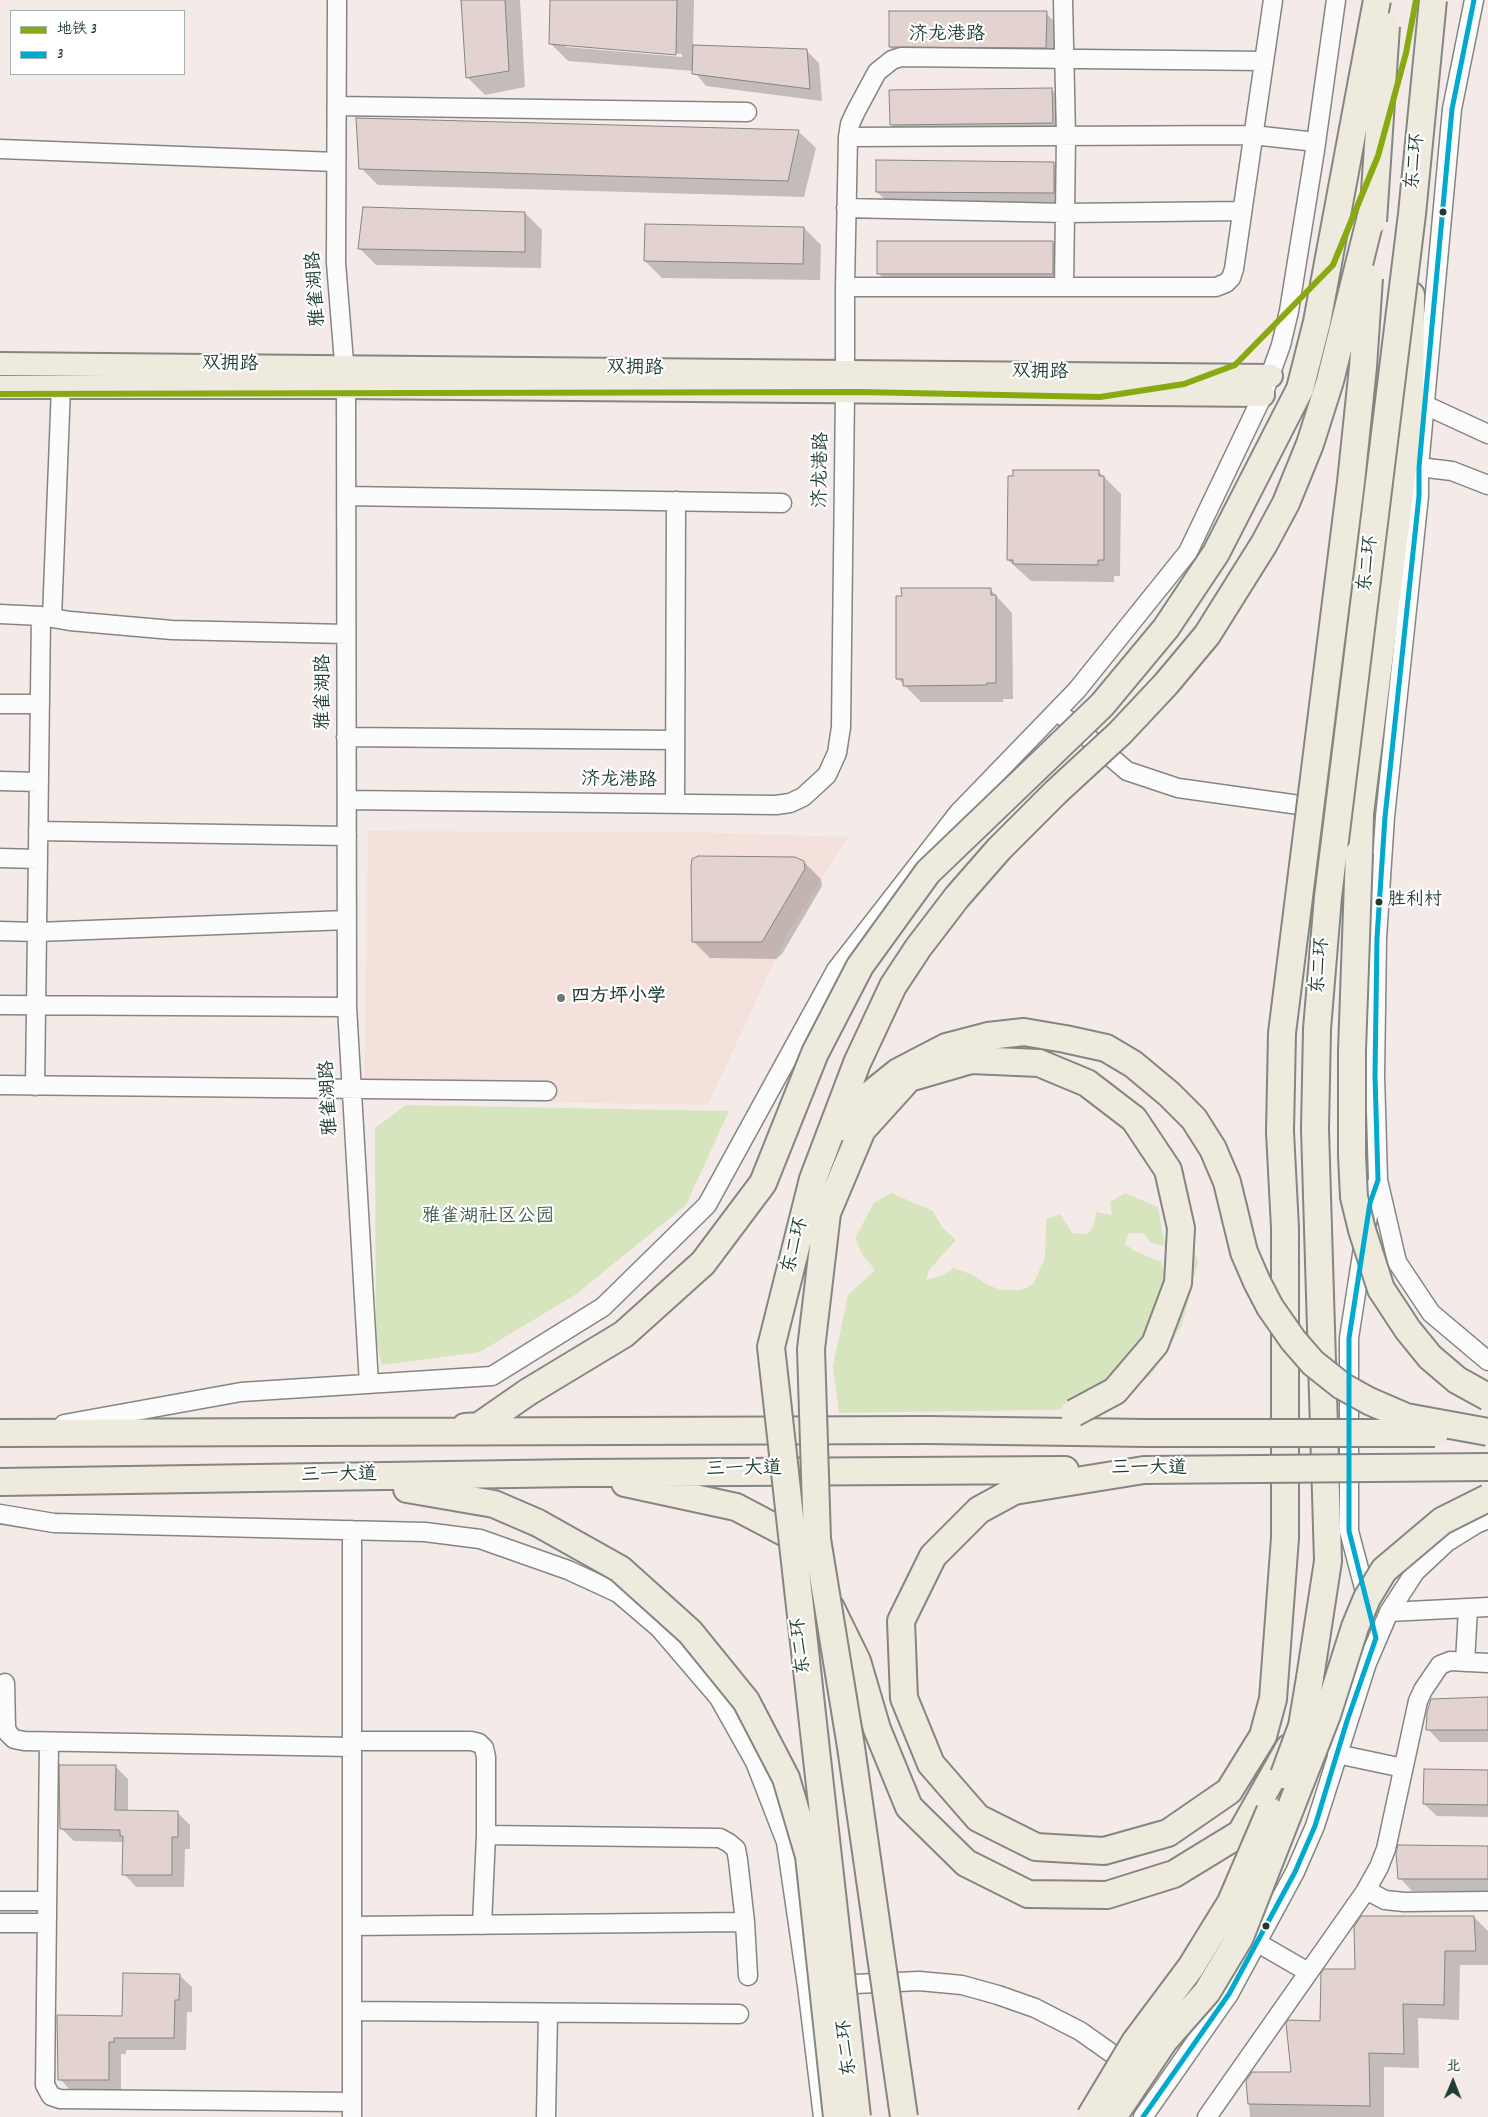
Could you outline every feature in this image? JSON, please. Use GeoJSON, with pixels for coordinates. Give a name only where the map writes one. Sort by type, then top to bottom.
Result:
{"type":"FeatureCollection","features":[{"type":"Feature","properties":{"kind":"highway"},"geometry":{"type":"LineString","coordinates":[[282,1433],[479,1426],[528,1392],[624,1334],[704,1263],[763,1183],[815,1053],[860,966],[928,872],[1102,705],[1166,628],[1216,553],[1300,389],[1316,322],[1377,0]]}},
{"type":"Feature","properties":{"kind":"highway"},"geometry":{"type":"LineString","coordinates":[[1144,1470],[1014,1491],[979,1510],[933,1556],[901,1621],[904,1698],[931,1764],[978,1818],[1036,1847],[1104,1851],[1168,1833],[1229,1791],[1263,1736],[1273,1699],[1284,1557],[1285,1228],[1280,1132],[1282,1033],[1351,482],[1363,368],[1388,0]]}},
{"type":"Feature","properties":{"kind":"highway","name":"东二环"},"geometry":{"type":"LineString","coordinates":[[1302,1726],[1328,1561],[1315,1129],[1317,1029],[1328,897],[1412,214],[1432,0]]}},
{"type":"Feature","properties":{"kind":"highway"},"geometry":{"type":"LineString","coordinates":[[814,1179],[856,1063],[894,986],[918,948],[999,849],[1056,792],[1120,733],[1166,684],[1207,635],[1264,544],[1310,444],[1327,390],[1374,204]]}},
{"type":"Feature","properties":{"kind":"highway"},"geometry":{"type":"LineString","coordinates":[[1412,214],[1410,412],[1373,815],[1359,853],[1352,1051],[1354,1197],[1381,1289],[1408,1330],[1430,1357],[1457,1380],[1488,1397]]}},
{"type":"Feature","properties":{"kind":"highway"},"geometry":{"type":"LineString","coordinates":[[814,1179],[867,1097],[898,1072],[946,1048],[988,1036],[1024,1032],[1106,1048],[1133,1064],[1169,1094],[1194,1119],[1213,1149],[1227,1182],[1244,1252],[1257,1282],[1274,1314],[1313,1363],[1342,1386],[1369,1401],[1406,1416],[1488,1433]]}},
{"type":"Feature","properties":{"kind":"highway"},"geometry":{"type":"LineString","coordinates":[[904,2117],[851,1747],[817,1539],[810,1349],[827,1213],[862,1130],[909,1078],[971,1060],[1039,1062],[1087,1083],[1134,1119],[1168,1170],[1181,1228],[1178,1283],[1155,1344],[1115,1391],[1074,1413],[928,1430]]}},
{"type":"Feature","properties":{"kind":"highway","name":"东二环"},"geometry":{"type":"LineString","coordinates":[[814,1179],[771,1347],[794,1570],[857,2117]]}},
{"type":"Feature","properties":{"kind":"highway","name":"三一大道"},"geometry":{"type":"LineString","coordinates":[[6,1433],[928,1430],[1488,1433]]}},
{"type":"Feature","properties":{"kind":"highway","name":"三一大道"},"geometry":{"type":"LineString","coordinates":[[0,1482],[577,1473],[1488,1467]]}},
{"type":"Feature","properties":{"kind":"highway"},"geometry":{"type":"LineString","coordinates":[[577,1473],[736,1507],[797,1539],[857,1661],[877,1729],[909,1807],[966,1863],[1028,1894],[1107,1895],[1174,1874],[1241,1833],[1302,1726]]}},
{"type":"Feature","properties":{"kind":"highway"},"geometry":{"type":"LineString","coordinates":[[317,1478],[433,1492],[494,1504],[538,1523],[620,1569],[690,1632],[746,1701],[786,1778],[809,1856],[837,2117]]}},
{"type":"Feature","properties":{"kind":"highway"},"geometry":{"type":"LineString","coordinates":[[1113,2117],[1164,2041],[1207,1992],[1240,1937],[1327,1715],[1355,1627],[1368,1598],[1384,1570],[1442,1521],[1488,1498]]}},
{"type":"Feature","properties":{"kind":"highway"},"geometry":{"type":"LineString","coordinates":[[1090,2117],[1135,2042],[1191,1967],[1231,1902],[1275,1800],[1302,1726]]}},
{"type":"Feature","properties":{"kind":"main road","name":"双拥路"},"geometry":{"type":"LineString","coordinates":[[0,364],[346,377],[1267,386]]}},
{"type":"Feature","properties":{"kind":"main road","name":"双拥路"},"geometry":{"type":"LineString","coordinates":[[0,387],[60,387],[346,377]]}},
{"type":"Feature","properties":{"kind":"street","name":"雅雀湖路"},"geometry":{"type":"LineString","coordinates":[[338,0],[336,263],[346,377],[347,1007],[369,1384]]}},
{"type":"Feature","properties":{"kind":"street"},"geometry":{"type":"LineString","coordinates":[[1063,0],[1066,136],[1064,287]]}},
{"type":"Feature","properties":{"kind":"street"},"geometry":{"type":"LineString","coordinates":[[845,287],[1222,286],[1230,278],[1234,269],[1273,0]]}},
{"type":"Feature","properties":{"kind":"street"},"geometry":{"type":"LineString","coordinates":[[6,1433],[241,1392],[492,1376],[604,1307],[707,1205],[836,970],[959,812],[1077,690],[1188,552],[1267,386],[1289,311],[1336,0]]}},
{"type":"Feature","properties":{"kind":"street"},"geometry":{"type":"LineString","coordinates":[[1474,0],[1452,109],[1419,467],[1419,496],[1373,815],[1377,948],[1375,1075],[1378,1180],[1397,1262],[1431,1312],[1488,1361]]}},
{"type":"Feature","properties":{"kind":"street","name":"济龙港路"},"geometry":{"type":"LineString","coordinates":[[346,800],[776,805],[790,803],[803,797],[817,786],[827,775],[837,753],[841,727],[848,137],[853,117],[872,80],[877,72],[892,60],[901,57],[1264,61]]}},
{"type":"Feature","properties":{"kind":"street"},"geometry":{"type":"LineString","coordinates":[[337,106],[747,112]]}},
{"type":"Feature","properties":{"kind":"street"},"geometry":{"type":"LineString","coordinates":[[848,137],[1253,135],[1316,142]]}},
{"type":"Feature","properties":{"kind":"street"},"geometry":{"type":"LineString","coordinates":[[0,149],[336,162]]}},
{"type":"Feature","properties":{"kind":"street"},"geometry":{"type":"LineString","coordinates":[[846,208],[1065,213],[1242,210]]}},
{"type":"Feature","properties":{"kind":"street"},"geometry":{"type":"LineString","coordinates":[[35,1086],[40,704],[47,617],[60,387]]}},
{"type":"Feature","properties":{"kind":"street"},"geometry":{"type":"LineString","coordinates":[[1426,405],[1488,434]]}},
{"type":"Feature","properties":{"kind":"street"},"geometry":{"type":"LineString","coordinates":[[1419,467],[1452,471],[1488,484]]}},
{"type":"Feature","properties":{"kind":"street"},"geometry":{"type":"LineString","coordinates":[[346,496],[782,503]]}},
{"type":"Feature","properties":{"kind":"street"},"geometry":{"type":"LineString","coordinates":[[674,804],[676,501]]}},
{"type":"Feature","properties":{"kind":"street"},"geometry":{"type":"LineString","coordinates":[[0,614],[172,630],[346,634]]}},
{"type":"Feature","properties":{"kind":"street"},"geometry":{"type":"LineString","coordinates":[[0,704],[40,704]]}},
{"type":"Feature","properties":{"kind":"street"},"geometry":{"type":"LineString","coordinates":[[1057,711],[1127,771],[1178,788],[1373,815]]}},
{"type":"Feature","properties":{"kind":"street"},"geometry":{"type":"LineString","coordinates":[[346,737],[675,740]]}},
{"type":"Feature","properties":{"kind":"street"},"geometry":{"type":"LineString","coordinates":[[0,781],[39,782]]}},
{"type":"Feature","properties":{"kind":"street"},"geometry":{"type":"LineString","coordinates":[[38,831],[347,836]]}},
{"type":"Feature","properties":{"kind":"street"},"geometry":{"type":"LineString","coordinates":[[0,858],[38,859]]}},
{"type":"Feature","properties":{"kind":"street"},"geometry":{"type":"LineString","coordinates":[[0,931],[37,932],[347,920]]}},
{"type":"Feature","properties":{"kind":"street"},"geometry":{"type":"LineString","coordinates":[[0,1005],[347,1007]]}},
{"type":"Feature","properties":{"kind":"street"},"geometry":{"type":"LineString","coordinates":[[0,1085],[547,1091]]}},
{"type":"Feature","properties":{"kind":"street"},"geometry":{"type":"LineString","coordinates":[[1376,1638],[1350,1531],[1349,1338],[1370,1203],[1378,1180]]}},
{"type":"Feature","properties":{"kind":"street"},"geometry":{"type":"LineString","coordinates":[[0,1514],[54,1524],[425,1532],[480,1538],[568,1570],[618,1593],[659,1628],[719,1698],[755,1762],[786,1842],[807,1986],[823,2117]]}},
{"type":"Feature","properties":{"kind":"street"},"geometry":{"type":"LineString","coordinates":[[1143,2117],[1229,1994],[1295,1872],[1315,1826],[1376,1638],[1389,1612],[1415,1572],[1447,1542],[1476,1524],[1488,1519]]}},
{"type":"Feature","properties":{"kind":"street"},"geometry":{"type":"LineString","coordinates":[[49,1742],[45,2085],[51,2096],[60,2099],[352,2110],[352,1530]]}},
{"type":"Feature","properties":{"kind":"street"},"geometry":{"type":"LineString","coordinates":[[1389,1612],[1488,1607]]}},
{"type":"Feature","properties":{"kind":"street"},"geometry":{"type":"LineString","coordinates":[[1465,1662],[1468,1609]]}},
{"type":"Feature","properties":{"kind":"street"},"geometry":{"type":"LineString","coordinates":[[1207,2117],[1366,1890],[1379,1868],[1386,1849],[1418,1701],[1423,1690],[1440,1665],[1450,1661],[1488,1662]]}},
{"type":"Feature","properties":{"kind":"street"},"geometry":{"type":"LineString","coordinates":[[5,1683],[4,1722],[8,1733],[14,1739],[24,1742],[352,1744],[471,1741],[479,1743],[484,1748],[486,1757],[486,1835],[482,1925]]}},
{"type":"Feature","properties":{"kind":"street"},"geometry":{"type":"LineString","coordinates":[[1337,1754],[1403,1768]]}},
{"type":"Feature","properties":{"kind":"street"},"geometry":{"type":"LineString","coordinates":[[486,1835],[720,1838],[736,1850],[745,1922],[748,1976]]}},
{"type":"Feature","properties":{"kind":"street"},"geometry":{"type":"LineString","coordinates":[[1366,1890],[1385,1900],[1488,1901]]}},
{"type":"Feature","properties":{"kind":"street"},"geometry":{"type":"LineString","coordinates":[[0,1901],[46,1901]]}},
{"type":"Feature","properties":{"kind":"street"},"geometry":{"type":"LineString","coordinates":[[352,1926],[745,1922]]}},
{"type":"Feature","properties":{"kind":"street"},"geometry":{"type":"LineString","coordinates":[[0,1923],[46,1923]]}},
{"type":"Feature","properties":{"kind":"street"},"geometry":{"type":"LineString","coordinates":[[1258,1943],[1308,1972]]}},
{"type":"Feature","properties":{"kind":"street"},"geometry":{"type":"LineString","coordinates":[[807,1986],[919,1982],[962,1985],[998,1995],[1035,2008],[1080,2031],[1162,2088]]}},
{"type":"Feature","properties":{"kind":"street"},"geometry":{"type":"LineString","coordinates":[[352,2012],[739,2014]]}},
{"type":"Feature","properties":{"kind":"street"},"geometry":{"type":"LineString","coordinates":[[546,2117],[548,2013]]}},
{"type":"Feature","properties":{"kind":"shaded area","name":"四方坪小学"},"geometry":{"type":"Polygon","coordinates":[[[368,831],[691,832],[848,837],[787,934],[708,1105],[364,1099],[368,831]]]}},
{"type":"Feature","properties":{"kind":"green space","name":"雅雀湖社区公园"},"geometry":{"type":"Polygon","coordinates":[[[406,1105],[729,1111],[686,1205],[575,1295],[480,1352],[382,1365],[376,1340],[375,1128],[406,1105]]]}},
{"type":"Feature","properties":{"kind":"green space"},"geometry":{"type":"Polygon","coordinates":[[[891,1193],[933,1211],[942,1227],[956,1240],[929,1270],[926,1280],[941,1276],[954,1268],[973,1275],[988,1285],[1001,1290],[1021,1290],[1033,1284],[1045,1258],[1046,1219],[1060,1214],[1072,1233],[1088,1234],[1094,1224],[1096,1212],[1112,1215],[1110,1202],[1125,1193],[1158,1207],[1165,1246],[1151,1243],[1143,1233],[1129,1233],[1125,1244],[1135,1251],[1161,1262],[1163,1268],[1191,1244],[1198,1262],[1182,1325],[1151,1375],[1108,1409],[839,1413],[833,1366],[848,1295],[875,1270],[862,1254],[855,1238],[874,1203],[891,1193]]]}},
{"type":"Feature","properties":{"kind":"building"},"geometry":{"type":"Polygon","coordinates":[[[461,0],[505,0],[509,71],[466,78],[461,0]]]}},
{"type":"Feature","properties":{"kind":"building"},"geometry":{"type":"Polygon","coordinates":[[[550,0],[677,0],[676,55],[549,44],[550,0]]]}},
{"type":"Feature","properties":{"kind":"building"},"geometry":{"type":"Polygon","coordinates":[[[889,11],[1047,11],[1046,48],[889,47],[889,11]]]}},
{"type":"Feature","properties":{"kind":"building"},"geometry":{"type":"Polygon","coordinates":[[[693,45],[807,49],[810,89],[692,74],[693,45]]]}},
{"type":"Feature","properties":{"kind":"building"},"geometry":{"type":"Polygon","coordinates":[[[1052,88],[1053,123],[890,125],[889,90],[1052,88]]]}},
{"type":"Feature","properties":{"kind":"building"},"geometry":{"type":"Polygon","coordinates":[[[356,118],[799,130],[788,181],[359,169],[356,118]]]}},
{"type":"Feature","properties":{"kind":"building"},"geometry":{"type":"Polygon","coordinates":[[[876,160],[1054,162],[1054,193],[876,192],[876,160]]]}},
{"type":"Feature","properties":{"kind":"building"},"geometry":{"type":"Polygon","coordinates":[[[363,207],[525,212],[525,252],[358,249],[363,207]]]}},
{"type":"Feature","properties":{"kind":"building"},"geometry":{"type":"Polygon","coordinates":[[[645,224],[804,227],[803,264],[644,261],[645,224]]]}},
{"type":"Feature","properties":{"kind":"building"},"geometry":{"type":"Polygon","coordinates":[[[877,241],[1053,241],[1053,274],[877,274],[877,241]]]}},
{"type":"Feature","properties":{"kind":"building"},"geometry":{"type":"Polygon","coordinates":[[[1013,470],[1099,470],[1099,476],[1104,476],[1104,560],[1098,560],[1098,565],[1013,564],[1013,560],[1007,560],[1008,476],[1013,476],[1013,470]]]}},
{"type":"Feature","properties":{"kind":"building"},"geometry":{"type":"Polygon","coordinates":[[[901,588],[991,588],[991,595],[996,595],[996,683],[987,683],[987,685],[903,686],[903,679],[896,679],[896,596],[902,596],[901,588]]]}},
{"type":"Feature","properties":{"kind":"building"},"geometry":{"type":"Polygon","coordinates":[[[698,856],[795,857],[804,861],[805,869],[762,942],[692,942],[691,867],[692,859],[698,856]]]}},
{"type":"Feature","properties":{"kind":"building"},"geometry":{"type":"Polygon","coordinates":[[[1488,1697],[1488,1730],[1426,1730],[1427,1712],[1431,1699],[1488,1697]]]}},
{"type":"Feature","properties":{"kind":"building"},"geometry":{"type":"Polygon","coordinates":[[[59,1765],[116,1765],[115,1810],[178,1811],[178,1837],[172,1837],[172,1875],[122,1875],[123,1836],[120,1836],[120,1830],[60,1829],[59,1765]]]}},
{"type":"Feature","properties":{"kind":"building"},"geometry":{"type":"Polygon","coordinates":[[[1424,1769],[1488,1770],[1488,1805],[1423,1804],[1424,1769]]]}},
{"type":"Feature","properties":{"kind":"building"},"geometry":{"type":"Polygon","coordinates":[[[1398,1845],[1488,1846],[1488,1879],[1398,1879],[1396,1852],[1398,1845]]]}},
{"type":"Feature","properties":{"kind":"building"},"geometry":{"type":"Polygon","coordinates":[[[1361,1916],[1474,1916],[1476,1951],[1445,1951],[1444,2005],[1403,2004],[1404,2054],[1369,2053],[1370,2106],[1248,2104],[1246,2081],[1252,2072],[1291,2072],[1286,2023],[1288,2020],[1320,2021],[1321,1973],[1324,1969],[1355,1969],[1354,1927],[1361,1916]]]}},
{"type":"Feature","properties":{"kind":"building"},"geometry":{"type":"Polygon","coordinates":[[[123,1973],[180,1974],[179,2000],[175,2000],[174,2038],[114,2038],[114,2042],[109,2042],[109,2080],[58,2080],[57,2015],[122,2016],[123,1973]]]}},
{"type":"Feature","properties":{"kind":"metro line","name":"3"},"geometry":{"type":"LineString","coordinates":[[0,394],[860,392],[1100,397],[1184,384],[1235,365],[1333,265],[1378,156],[1406,53],[1416,0]]}},
{"type":"Feature","properties":{"kind":"transit line","name":"3"},"geometry":{"type":"LineString","coordinates":[[1143,2117],[1229,1994],[1295,1872],[1315,1826],[1347,1721],[1376,1638],[1349,1531],[1349,1338],[1370,1203],[1378,1180],[1375,1075],[1377,938],[1385,817],[1419,496],[1419,467],[1452,109],[1474,0]]}},
{"type":"Feature","properties":{"kind":"place","name":"胜利村"},"geometry":{"type":"Point","coordinates":[1379,902]}},
{"type":"Feature","properties":{"kind":"place","name":"四方坪小学"},"geometry":{"type":"Point","coordinates":[561,998]}}]}
